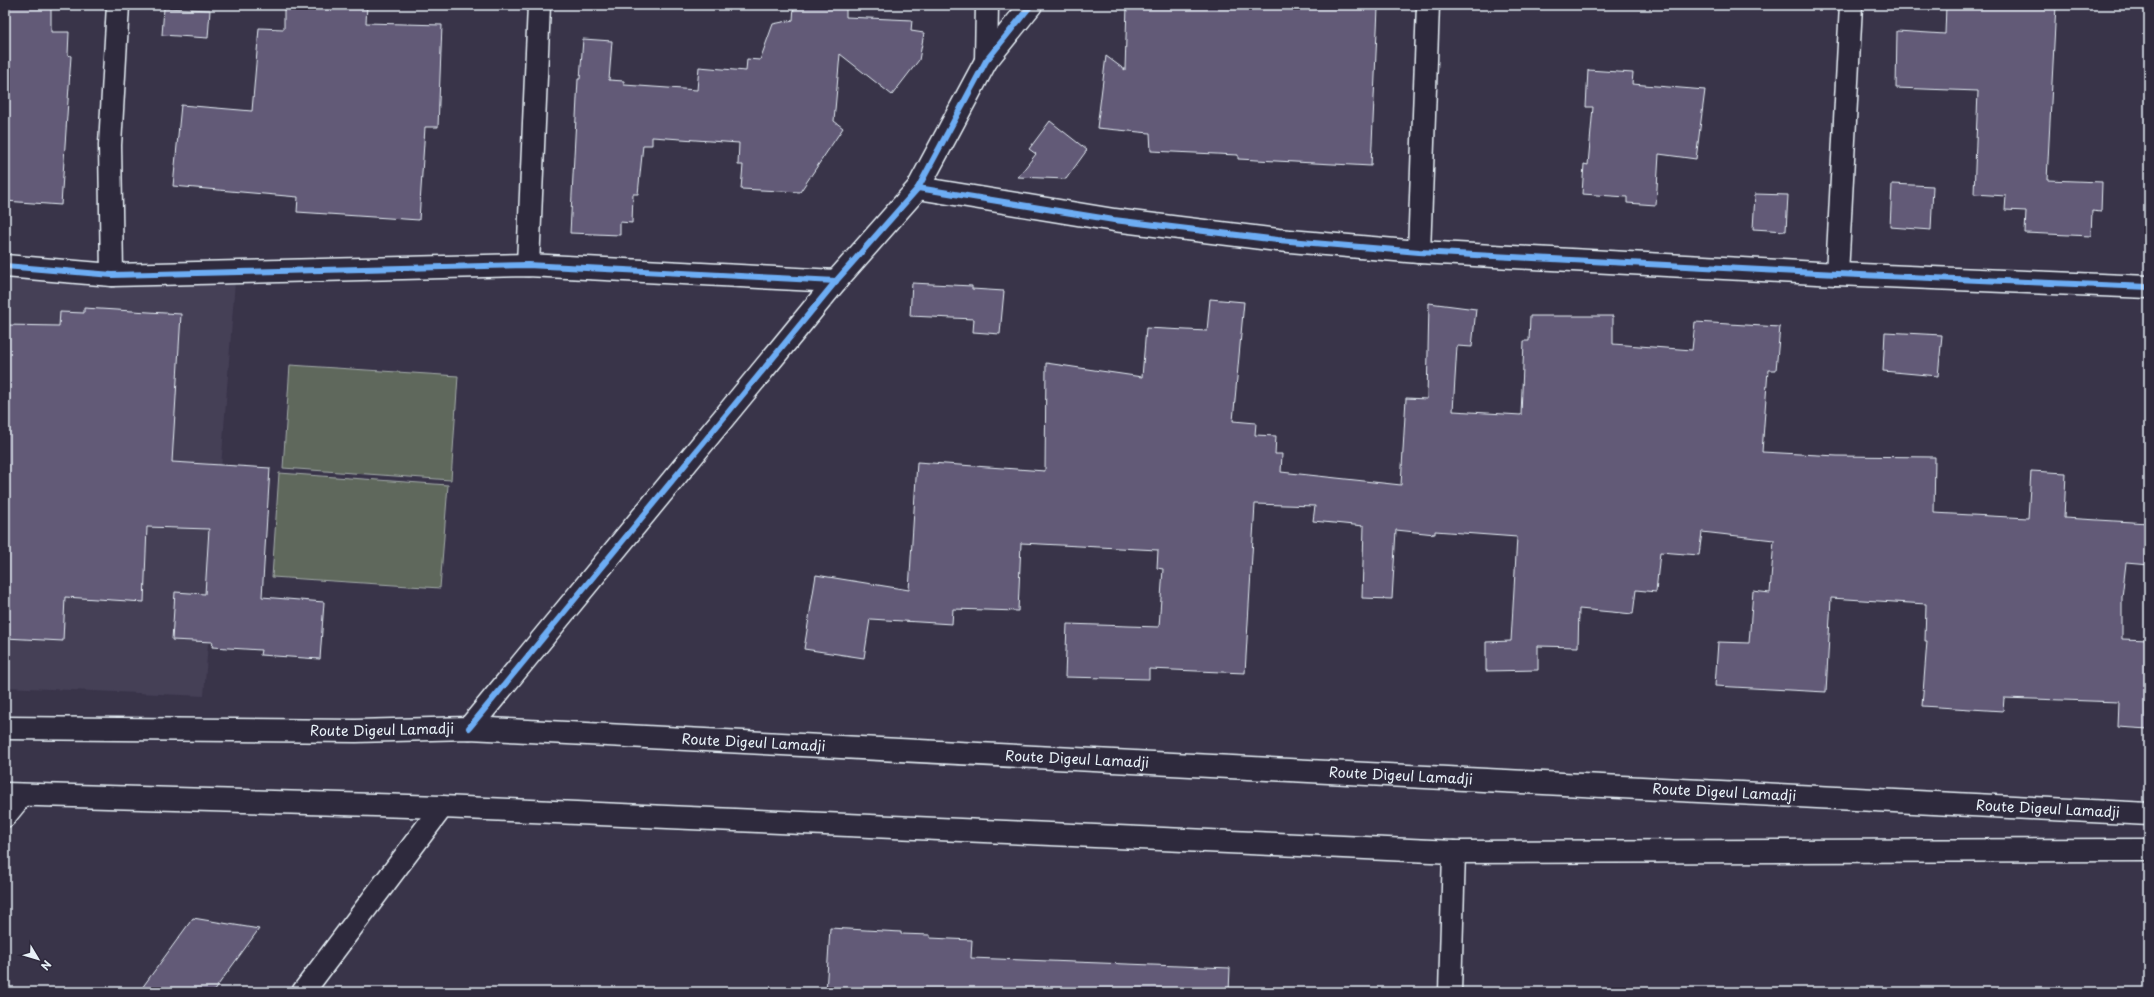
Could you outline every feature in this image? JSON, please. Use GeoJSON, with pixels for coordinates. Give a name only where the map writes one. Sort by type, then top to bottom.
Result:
{"type":"FeatureCollection","features":[{"type":"Feature","properties":{"kind":"street"},"geometry":{"type":"LineString","coordinates":[[112,275],[110,145],[118,5]]}},
{"type":"Feature","properties":{"kind":"street"},"geometry":{"type":"LineString","coordinates":[[528,265],[539,5]]}},
{"type":"Feature","properties":{"kind":"street"},"geometry":{"type":"LineString","coordinates":[[986,61],[987,5]]}},
{"type":"Feature","properties":{"kind":"street"},"geometry":{"type":"LineString","coordinates":[[469,728],[836,281],[918,188],[986,61],[1031,5]]}},
{"type":"Feature","properties":{"kind":"street"},"geometry":{"type":"LineString","coordinates":[[1419,252],[1428,5]]}},
{"type":"Feature","properties":{"kind":"street"},"geometry":{"type":"LineString","coordinates":[[1837,274],[1851,5]]}},
{"type":"Feature","properties":{"kind":"street"},"geometry":{"type":"LineString","coordinates":[[918,188],[1114,220],[1278,240],[1419,252],[1837,274],[2149,287]]}},
{"type":"Feature","properties":{"kind":"street"},"geometry":{"type":"LineString","coordinates":[[5,266],[112,275],[528,265],[836,281]]}},
{"type":"Feature","properties":{"kind":"street","name":"Route Digeul Lamadji"},"geometry":{"type":"LineString","coordinates":[[5,728],[356,731],[469,728],[2149,814]]}},
{"type":"Feature","properties":{"kind":"street"},"geometry":{"type":"LineString","coordinates":[[5,816],[13,794],[442,807],[1454,852],[2149,850]]}},
{"type":"Feature","properties":{"kind":"street"},"geometry":{"type":"LineString","coordinates":[[304,992],[442,807]]}},
{"type":"Feature","properties":{"kind":"street"},"geometry":{"type":"LineString","coordinates":[[1450,992],[1454,852]]}},
{"type":"Feature","properties":{"kind":"shaded area"},"geometry":{"type":"Polygon","coordinates":[[[5,271],[235,281],[204,696],[5,687],[5,271]]]}},
{"type":"Feature","properties":{"kind":"green space"},"geometry":{"type":"Polygon","coordinates":[[[290,365],[458,376],[451,480],[283,468],[290,365]]]}},
{"type":"Feature","properties":{"kind":"green space"},"geometry":{"type":"Polygon","coordinates":[[[279,473],[448,485],[440,588],[272,577],[279,473]]]}},
{"type":"Feature","properties":{"kind":"building"},"geometry":{"type":"Polygon","coordinates":[[[5,5],[51,6],[51,32],[69,32],[68,55],[71,56],[61,205],[5,201],[5,5]]]}},
{"type":"Feature","properties":{"kind":"building"},"geometry":{"type":"Polygon","coordinates":[[[284,5],[367,5],[366,23],[442,25],[438,127],[425,127],[419,220],[297,212],[298,197],[173,186],[181,105],[252,111],[259,28],[284,29],[284,5]]]}},
{"type":"Feature","properties":{"kind":"building"},"geometry":{"type":"Polygon","coordinates":[[[794,5],[846,5],[846,17],[912,20],[911,31],[924,33],[919,60],[892,95],[840,54],[834,121],[843,128],[800,192],[741,189],[743,165],[738,165],[739,143],[652,137],[652,145],[643,145],[638,194],[633,194],[632,223],[620,222],[620,235],[570,233],[578,79],[580,79],[583,39],[612,41],[609,80],[624,81],[624,85],[697,90],[699,67],[746,71],[747,59],[760,60],[773,24],[793,20],[794,5]]]}},
{"type":"Feature","properties":{"kind":"building"},"geometry":{"type":"Polygon","coordinates":[[[1127,5],[1312,5],[1378,8],[1371,166],[1238,159],[1238,155],[1151,151],[1150,133],[1097,128],[1106,56],[1125,70],[1127,5]]]}},
{"type":"Feature","properties":{"kind":"building"},"geometry":{"type":"Polygon","coordinates":[[[1946,5],[2056,5],[2047,180],[2102,182],[2101,212],[2092,211],[2091,236],[2025,233],[2026,211],[2005,210],[2006,196],[1974,194],[1978,91],[1896,88],[1897,31],[1945,34],[1946,5]]]}},
{"type":"Feature","properties":{"kind":"building"},"geometry":{"type":"Polygon","coordinates":[[[164,8],[210,10],[208,38],[162,35],[164,8]]]}},
{"type":"Feature","properties":{"kind":"building"},"geometry":{"type":"Polygon","coordinates":[[[1588,70],[1633,73],[1632,84],[1705,90],[1696,159],[1659,154],[1656,205],[1627,203],[1627,197],[1582,194],[1584,164],[1588,165],[1593,107],[1586,107],[1588,70]]]}},
{"type":"Feature","properties":{"kind":"building"},"geometry":{"type":"Polygon","coordinates":[[[1050,121],[1087,150],[1066,179],[1018,177],[1036,154],[1029,149],[1050,121]]]}},
{"type":"Feature","properties":{"kind":"building"},"geometry":{"type":"Polygon","coordinates":[[[1892,184],[1933,186],[1931,230],[1890,227],[1892,184]]]}},
{"type":"Feature","properties":{"kind":"building"},"geometry":{"type":"Polygon","coordinates":[[[1755,194],[1788,195],[1786,231],[1753,229],[1755,194]]]}},
{"type":"Feature","properties":{"kind":"building"},"geometry":{"type":"Polygon","coordinates":[[[912,283],[972,286],[972,289],[1004,291],[1000,334],[973,332],[974,319],[910,316],[912,283]]]}},
{"type":"Feature","properties":{"kind":"building"},"geometry":{"type":"Polygon","coordinates":[[[1210,299],[1244,302],[1233,421],[1256,423],[1255,435],[1276,436],[1275,454],[1282,454],[1281,472],[1401,485],[1406,398],[1427,399],[1429,303],[1476,309],[1472,347],[1457,346],[1453,411],[1521,415],[1524,341],[1529,341],[1530,316],[1613,316],[1613,344],[1692,350],[1695,322],[1780,327],[1776,370],[1768,370],[1762,452],[1837,456],[1935,457],[1934,513],[2028,518],[2031,471],[2066,473],[2064,518],[2149,523],[2149,565],[2126,563],[2122,597],[2122,639],[2149,640],[2149,729],[2118,727],[2119,702],[2004,698],[2003,711],[1922,706],[1927,641],[1925,641],[1926,604],[1831,598],[1826,692],[1715,686],[1718,642],[1749,643],[1753,591],[1770,593],[1774,540],[1702,532],[1699,555],[1660,552],[1656,592],[1636,590],[1633,614],[1579,609],[1578,647],[1538,646],[1538,670],[1486,671],[1486,642],[1511,641],[1517,537],[1435,531],[1435,534],[1396,530],[1392,599],[1362,598],[1364,526],[1313,521],[1315,506],[1255,504],[1245,673],[1149,669],[1149,679],[1065,677],[1067,624],[1159,627],[1163,569],[1157,568],[1158,550],[1021,543],[1018,611],[953,609],[952,624],[870,619],[864,658],[804,649],[816,575],[909,590],[917,462],[1045,471],[1046,363],[1142,377],[1146,328],[1207,331],[1210,299]]]}},
{"type":"Feature","properties":{"kind":"building"},"geometry":{"type":"Polygon","coordinates":[[[84,308],[181,314],[172,462],[270,468],[262,597],[324,602],[320,659],[260,655],[261,650],[212,647],[213,642],[172,640],[175,592],[205,594],[209,529],[147,527],[144,602],[65,597],[63,641],[5,638],[5,325],[59,326],[60,312],[84,313],[84,308]]]}},
{"type":"Feature","properties":{"kind":"building"},"geometry":{"type":"Polygon","coordinates":[[[1885,332],[1942,335],[1938,376],[1883,371],[1885,332]]]}},
{"type":"Feature","properties":{"kind":"building"},"geometry":{"type":"Polygon","coordinates":[[[193,918],[259,929],[213,992],[139,992],[193,918]]]}},
{"type":"Feature","properties":{"kind":"building"},"geometry":{"type":"Polygon","coordinates":[[[830,928],[901,932],[901,934],[930,935],[930,938],[972,940],[971,958],[1230,968],[1229,992],[826,992],[830,928]]]}},
{"type":"Feature","properties":{"kind":"cycle path"},"geometry":{"type":"LineString","coordinates":[[469,728],[836,281],[918,188],[986,61],[1031,5]]}},
{"type":"Feature","properties":{"kind":"cycle path"},"geometry":{"type":"LineString","coordinates":[[918,188],[1114,220],[1278,240],[1419,252],[1837,274],[2149,287]]}},
{"type":"Feature","properties":{"kind":"cycle path"},"geometry":{"type":"LineString","coordinates":[[5,266],[112,275],[528,265],[836,281]]}}]}
